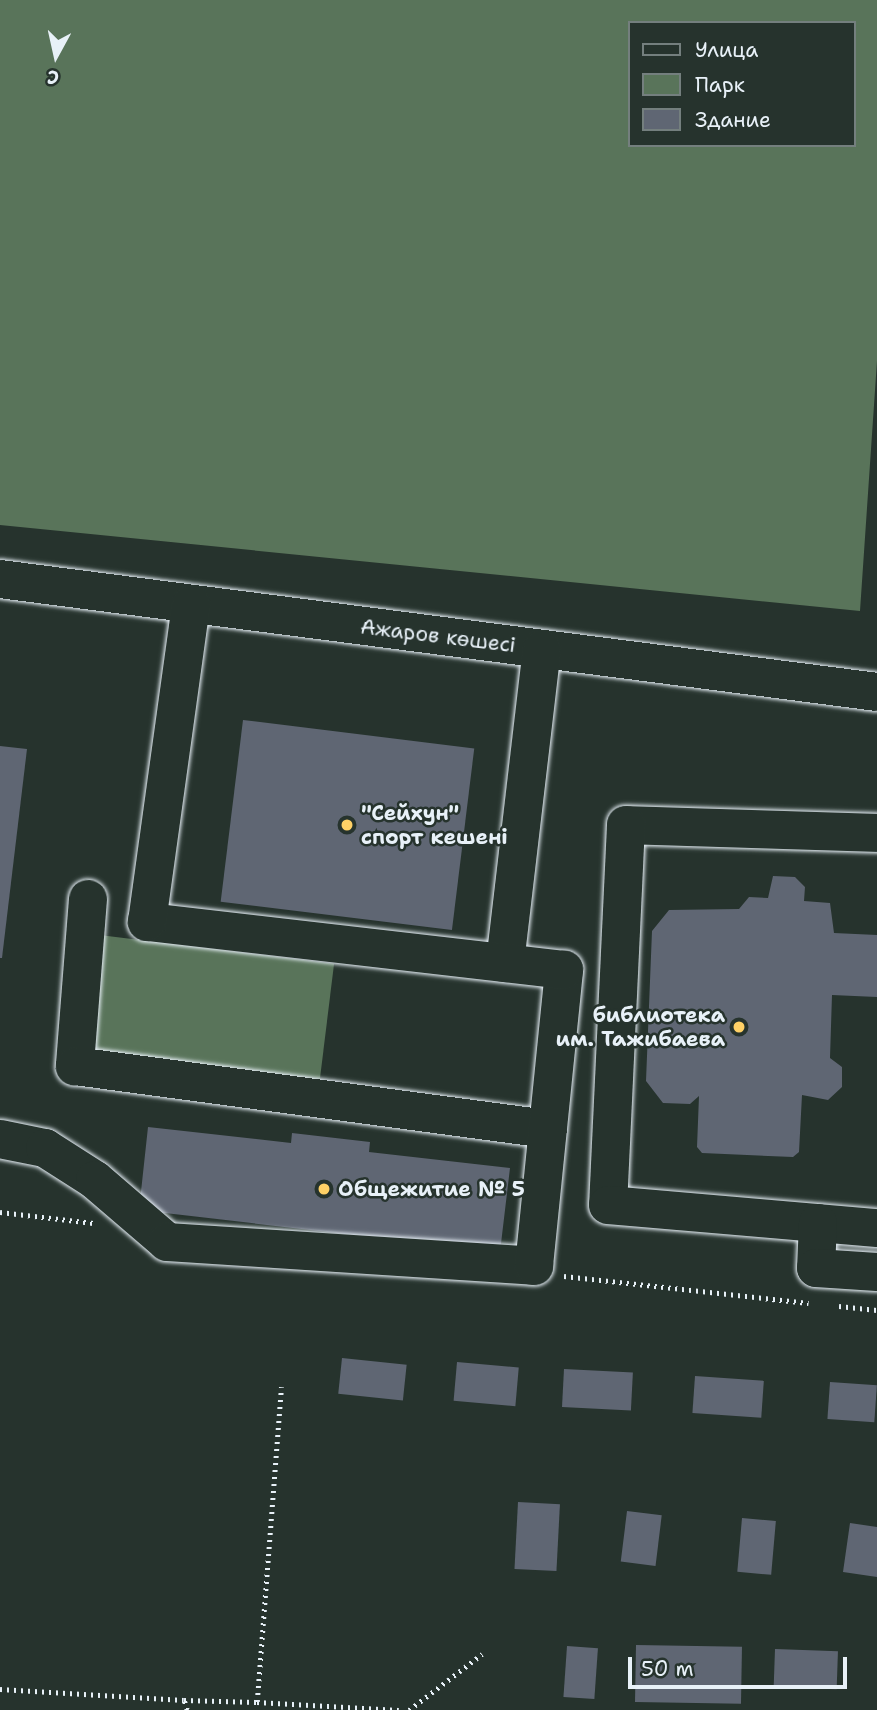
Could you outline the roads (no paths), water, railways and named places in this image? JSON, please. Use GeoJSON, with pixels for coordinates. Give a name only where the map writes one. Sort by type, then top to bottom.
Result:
{"type":"FeatureCollection","features":[{"type":"Feature","properties":{"kind":"street","name":"Ажаров көшесі"},"geometry":{"type":"LineString","coordinates":[[0,579],[877,692]]}},
{"type":"Feature","properties":{"kind":"street"},"geometry":{"type":"LineString","coordinates":[[0,1139],[45,1148],[95,1180],[167,1242],[534,1266],[564,970],[147,922],[191,604]]}},
{"type":"Feature","properties":{"kind":"street"},"geometry":{"type":"LineString","coordinates":[[505,963],[542,649]]}},
{"type":"Feature","properties":{"kind":"street"},"geometry":{"type":"LineString","coordinates":[[877,833],[626,825],[608,1205],[877,1228]]}},
{"type":"Feature","properties":{"kind":"street"},"geometry":{"type":"LineString","coordinates":[[88,899],[75,1066],[548,1129]]}},
{"type":"Feature","properties":{"kind":"street"},"geometry":{"type":"LineString","coordinates":[[818,1223],[816,1268],[877,1272]]}},
{"type":"Feature","properties":{"kind":"place","name":"\"Сейхун\" спорт кешені"},"geometry":{"type":"Point","coordinates":[347,825]}},
{"type":"Feature","properties":{"kind":"place","name":"библиотека им. Тажибаева"},"geometry":{"type":"Point","coordinates":[739,1027]}},
{"type":"Feature","properties":{"kind":"place","name":"Общежитие № 5"},"geometry":{"type":"Point","coordinates":[324,1189]}}]}
